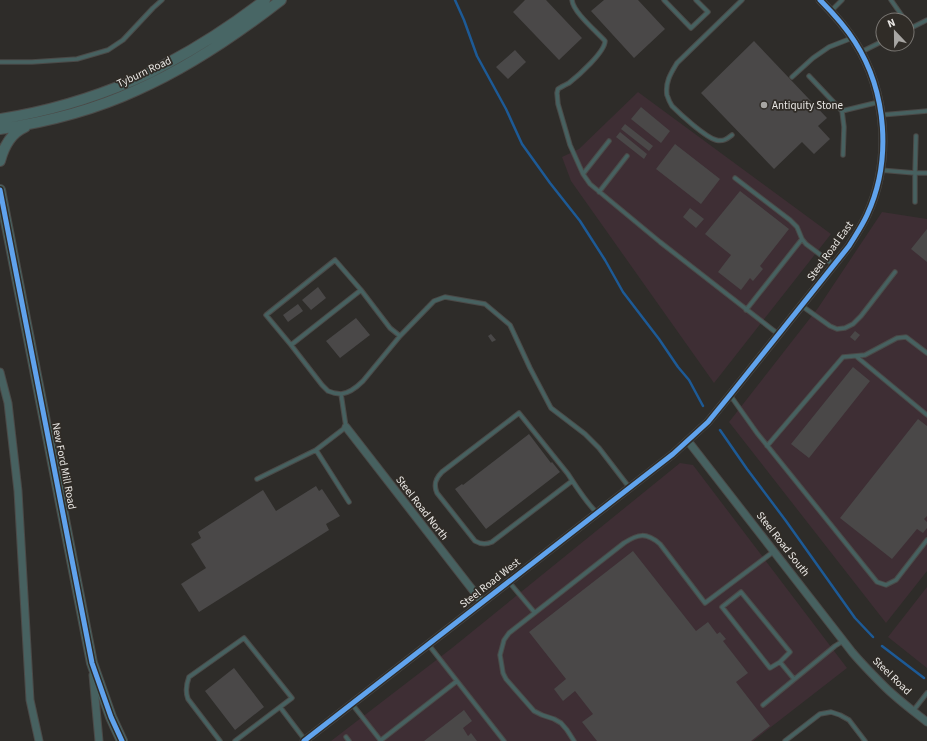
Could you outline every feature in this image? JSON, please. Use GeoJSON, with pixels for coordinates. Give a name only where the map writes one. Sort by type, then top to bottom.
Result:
{"type":"FeatureCollection","features":[{"type":"Feature","properties":{"kind":"main road","name":"Tyburn Road"},"geometry":{"type":"LineString","coordinates":[[0,119],[37,112],[71,103],[133,81],[188,53],[211,39],[265,0]]}},
{"type":"Feature","properties":{"kind":"main road","name":"Tyburn Road"},"geometry":{"type":"LineString","coordinates":[[0,129],[38,122],[69,114],[130,93],[164,77],[216,47],[253,22],[281,0]]}},
{"type":"Feature","properties":{"kind":"main road"},"geometry":{"type":"LineString","coordinates":[[0,161],[6,144],[17,131],[38,122]]}},
{"type":"Feature","properties":{"kind":"main road","name":"New Ford Mill Road"},"geometry":{"type":"LineString","coordinates":[[0,191],[92,663],[111,717],[122,741]]}},
{"type":"Feature","properties":{"kind":"street","name":"Steel Road East"},"geometry":{"type":"LineString","coordinates":[[688,441],[708,422],[849,246],[868,214],[874,196],[882,159],[883,140],[881,115],[874,80],[866,61],[852,38],[820,0]]}},
{"type":"Feature","properties":{"kind":"street"},"geometry":{"type":"LineString","coordinates":[[0,372],[8,403],[18,492],[30,700],[39,741]]}},
{"type":"Feature","properties":{"kind":"street","name":"Steel Road North"},"geometry":{"type":"LineString","coordinates":[[346,427],[482,602]]}},
{"type":"Feature","properties":{"kind":"street","name":"Steel Road West"},"geometry":{"type":"LineString","coordinates":[[304,740],[688,441]]}},
{"type":"Feature","properties":{"kind":"street","name":"Steel Road South"},"geometry":{"type":"LineString","coordinates":[[688,441],[860,661]]}},
{"type":"Feature","properties":{"kind":"street","name":"Steel Road"},"geometry":{"type":"LineString","coordinates":[[860,661],[884,687],[927,722]]}},
{"type":"Feature","properties":{"kind":"street"},"geometry":{"type":"LineString","coordinates":[[92,663],[99,741]]}},
{"type":"Feature","properties":{"kind":"lane"},"geometry":{"type":"LineString","coordinates":[[0,62],[32,62],[77,59],[108,50],[123,40],[162,0]]}},
{"type":"Feature","properties":{"kind":"lane"},"geometry":{"type":"LineString","coordinates":[[572,0],[578,12],[605,41],[603,49],[568,83],[558,89],[557,93],[558,104],[570,145],[583,174],[590,184],[599,192],[660,242],[779,335]]}},
{"type":"Feature","properties":{"kind":"lane"},"geometry":{"type":"LineString","coordinates":[[664,0],[691,28],[708,12],[696,0]]}},
{"type":"Feature","properties":{"kind":"lane"},"geometry":{"type":"LineString","coordinates":[[732,135],[726,140],[716,140],[708,137],[671,105],[667,96],[666,84],[669,75],[677,63],[742,0]]}},
{"type":"Feature","properties":{"kind":"lane"},"geometry":{"type":"LineString","coordinates":[[830,11],[842,0]]}},
{"type":"Feature","properties":{"kind":"lane"},"geometry":{"type":"LineString","coordinates":[[891,0],[899,12]]}},
{"type":"Feature","properties":{"kind":"lane"},"geometry":{"type":"LineString","coordinates":[[915,26],[927,20]]}},
{"type":"Feature","properties":{"kind":"lane"},"geometry":{"type":"LineString","coordinates":[[792,77],[813,58],[829,47],[852,38]]}},
{"type":"Feature","properties":{"kind":"lane"},"geometry":{"type":"LineString","coordinates":[[861,52],[875,45]]}},
{"type":"Feature","properties":{"kind":"lane"},"geometry":{"type":"LineString","coordinates":[[809,76],[842,111],[844,127],[843,155]]}},
{"type":"Feature","properties":{"kind":"lane"},"geometry":{"type":"LineString","coordinates":[[842,111],[879,102]]}},
{"type":"Feature","properties":{"kind":"lane"},"geometry":{"type":"LineString","coordinates":[[881,115],[927,111]]}},
{"type":"Feature","properties":{"kind":"lane"},"geometry":{"type":"LineString","coordinates":[[915,202],[916,136]]}},
{"type":"Feature","properties":{"kind":"lane"},"geometry":{"type":"LineString","coordinates":[[583,174],[609,141]]}},
{"type":"Feature","properties":{"kind":"lane"},"geometry":{"type":"LineString","coordinates":[[599,192],[627,156]]}},
{"type":"Feature","properties":{"kind":"lane"},"geometry":{"type":"LineString","coordinates":[[880,170],[927,173]]}},
{"type":"Feature","properties":{"kind":"lane"},"geometry":{"type":"LineString","coordinates":[[735,178],[790,220],[797,227],[806,244],[834,265]]}},
{"type":"Feature","properties":{"kind":"lane"},"geometry":{"type":"LineString","coordinates":[[746,310],[802,239]]}},
{"type":"Feature","properties":{"kind":"lane"},"geometry":{"type":"LineString","coordinates":[[400,336],[390,328],[361,290],[335,260],[266,315],[328,391],[347,394],[363,381],[400,336],[434,301],[445,297],[485,304],[510,324],[530,368],[551,408],[599,448],[630,487]]}},
{"type":"Feature","properties":{"kind":"lane"},"geometry":{"type":"LineString","coordinates":[[802,306],[830,326],[845,328],[853,324],[861,316],[896,272]]}},
{"type":"Feature","properties":{"kind":"lane"},"geometry":{"type":"LineString","coordinates":[[291,345],[361,290]]}},
{"type":"Feature","properties":{"kind":"lane"},"geometry":{"type":"LineString","coordinates":[[768,446],[843,357],[865,355],[897,338],[906,337],[927,353]]}},
{"type":"Feature","properties":{"kind":"lane"},"geometry":{"type":"LineString","coordinates":[[857,356],[927,415]]}},
{"type":"Feature","properties":{"kind":"lane"},"geometry":{"type":"LineString","coordinates":[[257,479],[316,450],[346,427],[341,394]]}},
{"type":"Feature","properties":{"kind":"lane"},"geometry":{"type":"LineString","coordinates":[[730,395],[768,446],[877,582],[886,585],[896,580],[927,540]]}},
{"type":"Feature","properties":{"kind":"lane"},"geometry":{"type":"LineString","coordinates":[[572,480],[492,542],[484,544],[475,541],[437,493],[435,488],[436,481],[442,472],[519,413],[572,480],[586,501],[597,512]]}},
{"type":"Feature","properties":{"kind":"lane"},"geometry":{"type":"LineString","coordinates":[[316,450],[349,502]]}},
{"type":"Feature","properties":{"kind":"lane"},"geometry":{"type":"LineString","coordinates":[[574,741],[561,723],[534,711],[506,679],[503,673],[500,655],[504,640],[509,633],[624,543],[638,535],[655,540],[660,544],[706,603],[774,551]]}},
{"type":"Feature","properties":{"kind":"lane"},"geometry":{"type":"LineString","coordinates":[[508,581],[535,613]]}},
{"type":"Feature","properties":{"kind":"lane"},"geometry":{"type":"LineString","coordinates":[[741,592],[790,652],[780,662],[770,668],[722,607],[741,592]]}},
{"type":"Feature","properties":{"kind":"lane"},"geometry":{"type":"LineString","coordinates":[[220,741],[188,699],[186,694],[187,683],[189,677],[244,638],[292,698],[235,741]]}},
{"type":"Feature","properties":{"kind":"lane"},"geometry":{"type":"LineString","coordinates":[[763,704],[843,640]]}},
{"type":"Feature","properties":{"kind":"lane"},"geometry":{"type":"LineString","coordinates":[[428,644],[504,741]]}},
{"type":"Feature","properties":{"kind":"lane"},"geometry":{"type":"LineString","coordinates":[[780,662],[794,679]]}},
{"type":"Feature","properties":{"kind":"lane"},"geometry":{"type":"LineString","coordinates":[[352,704],[381,741],[457,681]]}},
{"type":"Feature","properties":{"kind":"lane"},"geometry":{"type":"LineString","coordinates":[[913,711],[927,693]]}},
{"type":"Feature","properties":{"kind":"lane"},"geometry":{"type":"LineString","coordinates":[[280,707],[304,740]]}},
{"type":"Feature","properties":{"kind":"lane"},"geometry":{"type":"LineString","coordinates":[[786,741],[820,714],[830,712],[840,715],[848,720],[865,741]]}},
{"type":"Feature","properties":{"kind":"lane"},"geometry":{"type":"LineString","coordinates":[[346,737],[349,741]]}},
{"type":"Feature","properties":{"kind":"shaded area"},"geometry":{"type":"Polygon","coordinates":[[[638,92],[831,234],[714,383],[571,181],[562,157],[579,149],[638,92]]]}},
{"type":"Feature","properties":{"kind":"shaded area"},"geometry":{"type":"Polygon","coordinates":[[[882,212],[927,219],[927,571],[886,623],[729,422],[818,308],[882,212]]]}},
{"type":"Feature","properties":{"kind":"shaded area"},"geometry":{"type":"Polygon","coordinates":[[[680,463],[693,465],[847,668],[753,741],[331,741],[452,648],[680,463]]]}},
{"type":"Feature","properties":{"kind":"shaded area"},"geometry":{"type":"Polygon","coordinates":[[[927,587],[927,668],[888,637],[927,587]]]}},
{"type":"Feature","properties":{"kind":"building"},"geometry":{"type":"Polygon","coordinates":[[[525,0],[546,0],[582,38],[559,60],[513,12],[525,0]]]}},
{"type":"Feature","properties":{"kind":"building"},"geometry":{"type":"Polygon","coordinates":[[[604,0],[638,0],[665,29],[634,58],[591,11],[604,0]]]}},
{"type":"Feature","properties":{"kind":"building","name":"Antiquity Stone"},"geometry":{"type":"Polygon","coordinates":[[[754,41],[827,118],[818,126],[830,139],[814,154],[802,142],[774,169],[701,93],[754,41]]]}},
{"type":"Feature","properties":{"kind":"building"},"geometry":{"type":"Polygon","coordinates":[[[515,50],[526,62],[508,79],[496,67],[515,50]]]}},
{"type":"Feature","properties":{"kind":"building"},"geometry":{"type":"Polygon","coordinates":[[[641,107],[670,131],[661,143],[631,119],[641,107]]]}},
{"type":"Feature","properties":{"kind":"building"},"geometry":{"type":"Polygon","coordinates":[[[625,124],[653,146],[649,151],[621,129],[625,124]]]}},
{"type":"Feature","properties":{"kind":"building"},"geometry":{"type":"Polygon","coordinates":[[[620,132],[647,154],[644,159],[616,137],[620,132]]]}},
{"type":"Feature","properties":{"kind":"building"},"geometry":{"type":"Polygon","coordinates":[[[675,144],[720,179],[701,204],[656,169],[675,144]]]}},
{"type":"Feature","properties":{"kind":"building"},"geometry":{"type":"Polygon","coordinates":[[[740,191],[789,229],[760,266],[763,269],[753,281],[750,278],[741,290],[718,272],[731,255],[705,234],[740,191]]]}},
{"type":"Feature","properties":{"kind":"building"},"geometry":{"type":"Polygon","coordinates":[[[690,208],[704,219],[696,228],[683,217],[690,208]]]}},
{"type":"Feature","properties":{"kind":"building"},"geometry":{"type":"Polygon","coordinates":[[[927,229],[927,262],[911,249],[927,229]]]}},
{"type":"Feature","properties":{"kind":"building"},"geometry":{"type":"Polygon","coordinates":[[[318,287],[326,298],[311,310],[302,300],[318,287]]]}},
{"type":"Feature","properties":{"kind":"building"},"geometry":{"type":"Polygon","coordinates":[[[298,304],[303,311],[288,322],[283,315],[298,304]]]}},
{"type":"Feature","properties":{"kind":"building"},"geometry":{"type":"Polygon","coordinates":[[[356,318],[370,335],[340,358],[326,341],[356,318]]]}},
{"type":"Feature","properties":{"kind":"building"},"geometry":{"type":"Polygon","coordinates":[[[855,331],[860,335],[855,341],[850,337],[855,331]]]}},
{"type":"Feature","properties":{"kind":"building"},"geometry":{"type":"Polygon","coordinates":[[[491,334],[496,340],[492,342],[488,336],[491,334]]]}},
{"type":"Feature","properties":{"kind":"building"},"geometry":{"type":"Polygon","coordinates":[[[853,367],[870,381],[809,458],[791,444],[853,367]]]}},
{"type":"Feature","properties":{"kind":"building"},"geometry":{"type":"Polygon","coordinates":[[[918,419],[927,426],[927,516],[924,519],[927,522],[927,528],[923,533],[917,529],[892,559],[840,518],[918,419]]]}},
{"type":"Feature","properties":{"kind":"building"},"geometry":{"type":"Polygon","coordinates":[[[529,434],[551,463],[552,462],[560,472],[486,529],[455,489],[462,484],[463,485],[529,434]]]}},
{"type":"Feature","properties":{"kind":"building"},"geometry":{"type":"Polygon","coordinates":[[[316,486],[319,491],[322,489],[340,516],[326,524],[329,530],[199,612],[181,584],[206,568],[191,544],[201,538],[198,532],[263,490],[276,511],[316,486]]]}},
{"type":"Feature","properties":{"kind":"building"},"geometry":{"type":"Polygon","coordinates":[[[633,551],[696,631],[708,622],[717,634],[720,632],[726,639],[723,641],[748,673],[736,682],[770,726],[751,741],[597,741],[582,722],[593,714],[575,691],[563,701],[554,689],[566,679],[529,632],[633,551]]]}},
{"type":"Feature","properties":{"kind":"building"},"geometry":{"type":"Polygon","coordinates":[[[234,668],[264,707],[235,730],[205,691],[234,668]]]}},
{"type":"Feature","properties":{"kind":"building"},"geometry":{"type":"Polygon","coordinates":[[[464,710],[472,721],[463,728],[468,736],[471,733],[477,741],[424,741],[464,710]]]}},
{"type":"Feature","properties":{"kind":"waterway"},"geometry":{"type":"LineString","coordinates":[[455,0],[477,56],[506,109],[522,144],[580,221],[623,292],[689,380],[703,406]]}},
{"type":"Feature","properties":{"kind":"waterway"},"geometry":{"type":"LineString","coordinates":[[720,430],[855,618],[873,637]]}},
{"type":"Feature","properties":{"kind":"waterway"},"geometry":{"type":"LineString","coordinates":[[882,646],[924,678]]}},
{"type":"Feature","properties":{"kind":"cycle path"},"geometry":{"type":"LineString","coordinates":[[304,741],[673,454],[708,422],[849,246],[861,227],[875,194],[883,150],[882,127],[874,83],[866,62],[847,31],[820,0]]}},
{"type":"Feature","properties":{"kind":"cycle path"},"geometry":{"type":"LineString","coordinates":[[0,190],[92,663],[111,717],[122,741]]}},
{"type":"Feature","properties":{"kind":"place","name":"Antiquity Stone"},"geometry":{"type":"Point","coordinates":[764,105]}}]}
